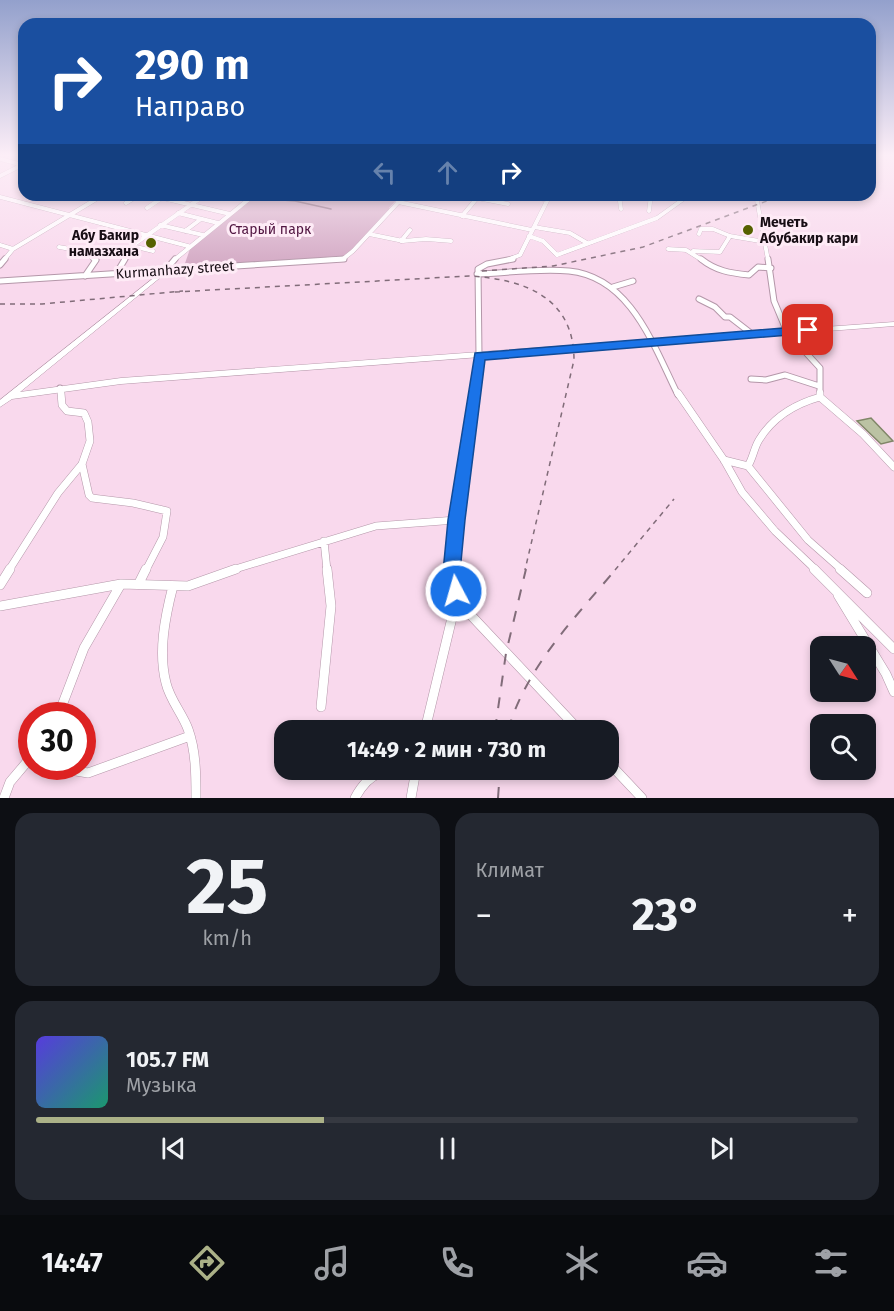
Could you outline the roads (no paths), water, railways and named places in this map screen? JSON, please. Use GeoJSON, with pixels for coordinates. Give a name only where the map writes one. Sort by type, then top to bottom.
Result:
{"type":"FeatureCollection","features":[{"type":"Feature","properties":{"kind":"street"},"geometry":{"type":"LineString","coordinates":[[0,197],[188,246]]}},
{"type":"Feature","properties":{"kind":"street"},"geometry":{"type":"LineString","coordinates":[[0,265],[13,249],[93,201]]}},
{"type":"Feature","properties":{"kind":"street"},"geometry":{"type":"LineString","coordinates":[[147,208],[158,201]]}},
{"type":"Feature","properties":{"kind":"street"},"geometry":{"type":"LineString","coordinates":[[176,201],[230,214]]}},
{"type":"Feature","properties":{"kind":"street"},"geometry":{"type":"LineString","coordinates":[[116,274],[126,256],[126,250],[196,201]]}},
{"type":"Feature","properties":{"kind":"street"},"geometry":{"type":"LineString","coordinates":[[0,404],[165,271],[188,246],[246,201]]}},
{"type":"Feature","properties":{"kind":"street"},"geometry":{"type":"LineString","coordinates":[[462,216],[474,201]]}},
{"type":"Feature","properties":{"kind":"street"},"geometry":{"type":"LineString","coordinates":[[492,201],[508,204]]}},
{"type":"Feature","properties":{"kind":"street"},"geometry":{"type":"LineString","coordinates":[[547,201],[521,254],[515,258],[487,264],[478,272],[479,356],[456,520],[452,572],[457,597],[466,610],[570,720]]}},
{"type":"Feature","properties":{"kind":"street"},"geometry":{"type":"LineString","coordinates":[[620,201],[621,209]]}},
{"type":"Feature","properties":{"kind":"street"},"geometry":{"type":"LineString","coordinates":[[649,211],[650,201]]}},
{"type":"Feature","properties":{"kind":"street"},"geometry":{"type":"LineString","coordinates":[[451,241],[426,239],[400,241],[369,234],[398,202],[531,231],[570,233],[586,242],[657,218],[681,201]]}},
{"type":"Feature","properties":{"kind":"street"},"geometry":{"type":"LineString","coordinates":[[757,201],[771,268],[774,301],[787,332],[820,368],[822,374],[819,386],[820,397],[863,434],[894,468]]}},
{"type":"Feature","properties":{"kind":"street"},"geometry":{"type":"LineString","coordinates":[[178,213],[218,223]]}},
{"type":"Feature","properties":{"kind":"street"},"geometry":{"type":"LineString","coordinates":[[185,231],[201,219]]}},
{"type":"Feature","properties":{"kind":"street"},"geometry":{"type":"LineString","coordinates":[[160,225],[203,235]]}},
{"type":"Feature","properties":{"kind":"street"},"geometry":{"type":"LineString","coordinates":[[531,231],[557,255],[612,231],[616,227]]}},
{"type":"Feature","properties":{"kind":"street"},"geometry":{"type":"LineString","coordinates":[[699,234],[701,229],[707,228],[730,236],[766,242]]}},
{"type":"Feature","properties":{"kind":"street"},"geometry":{"type":"LineString","coordinates":[[400,241],[410,230]]}},
{"type":"Feature","properties":{"kind":"street"},"geometry":{"type":"LineString","coordinates":[[543,241],[550,238],[554,231]]}},
{"type":"Feature","properties":{"kind":"street","name":"Kurmanhazy street"},"geometry":{"type":"LineString","coordinates":[[0,281],[342,259],[348,256],[369,234]]}},
{"type":"Feature","properties":{"kind":"street"},"geometry":{"type":"LineString","coordinates":[[668,249],[682,248],[692,251],[720,252],[730,236]]}},
{"type":"Feature","properties":{"kind":"street"},"geometry":{"type":"LineString","coordinates":[[0,245],[13,249]]}},
{"type":"Feature","properties":{"kind":"street"},"geometry":{"type":"LineString","coordinates":[[132,246],[153,251]]}},
{"type":"Feature","properties":{"kind":"street"},"geometry":{"type":"LineString","coordinates":[[59,247],[82,251],[96,260],[85,276]]}},
{"type":"Feature","properties":{"kind":"street"},"geometry":{"type":"LineString","coordinates":[[692,251],[720,271],[747,275],[758,267],[771,268]]}},
{"type":"Feature","properties":{"kind":"street"},"geometry":{"type":"LineString","coordinates":[[478,272],[569,271],[595,277],[613,286],[644,326],[682,402],[710,444],[724,460],[742,492],[775,531],[894,649]]}},
{"type":"Feature","properties":{"kind":"street"},"geometry":{"type":"LineString","coordinates":[[613,286],[633,281]]}},
{"type":"Feature","properties":{"kind":"street"},"geometry":{"type":"LineString","coordinates":[[699,299],[715,307],[725,317],[730,317],[752,334]]}},
{"type":"Feature","properties":{"kind":"street"},"geometry":{"type":"LineString","coordinates":[[10,396],[122,381],[894,324]]}},
{"type":"Feature","properties":{"kind":"street"},"geometry":{"type":"LineString","coordinates":[[751,379],[766,380],[785,375],[819,386]]}},
{"type":"Feature","properties":{"kind":"street"},"geometry":{"type":"LineString","coordinates":[[0,585],[58,493],[82,464],[90,441],[88,422],[84,413],[66,410],[62,405],[60,388]]}},
{"type":"Feature","properties":{"kind":"street"},"geometry":{"type":"LineString","coordinates":[[748,466],[758,441],[776,418],[783,412],[820,397]]}},
{"type":"Feature","properties":{"kind":"street"},"geometry":{"type":"LineString","coordinates":[[724,460],[748,466],[808,540],[867,593]]}},
{"type":"Feature","properties":{"kind":"street"},"geometry":{"type":"LineString","coordinates":[[82,464],[89,495],[92,498],[133,503],[167,511],[163,537],[139,583]]}},
{"type":"Feature","properties":{"kind":"street"},"geometry":{"type":"LineString","coordinates":[[0,606],[121,584],[188,586],[376,526],[456,520]]}},
{"type":"Feature","properties":{"kind":"street"},"geometry":{"type":"LineString","coordinates":[[321,706],[331,592],[327,577],[324,541]]}},
{"type":"Feature","properties":{"kind":"street"},"geometry":{"type":"LineString","coordinates":[[63,702],[84,648],[121,584]]}},
{"type":"Feature","properties":{"kind":"street"},"geometry":{"type":"LineString","coordinates":[[173,586],[165,619],[165,672],[168,691],[190,736],[196,764],[196,798]]}},
{"type":"Feature","properties":{"kind":"street"},"geometry":{"type":"LineString","coordinates":[[832,586],[886,674],[894,692]]}},
{"type":"Feature","properties":{"kind":"street"},"geometry":{"type":"LineString","coordinates":[[427,720],[457,597]]}},
{"type":"Feature","properties":{"kind":"street"},"geometry":{"type":"LineString","coordinates":[[96,770],[190,736]]}},
{"type":"Feature","properties":{"kind":"street"},"geometry":{"type":"LineString","coordinates":[[4,798],[5,782],[18,770]]}},
{"type":"Feature","properties":{"kind":"street"},"geometry":{"type":"LineString","coordinates":[[619,773],[642,798]]}},
{"type":"Feature","properties":{"kind":"street"},"geometry":{"type":"LineString","coordinates":[[355,798],[366,780]]}},
{"type":"Feature","properties":{"kind":"street"},"geometry":{"type":"LineString","coordinates":[[411,798],[414,780]]}},
{"type":"Feature","properties":{"kind":"waterway"},"geometry":{"type":"LineString","coordinates":[[295,201],[331,209]]}},
{"type":"Feature","properties":{"kind":"railway"},"geometry":{"type":"LineString","coordinates":[[482,271],[553,266],[643,247],[767,201]]}},
{"type":"Feature","properties":{"kind":"railway"},"geometry":{"type":"LineString","coordinates":[[175,292],[469,276],[509,282],[526,287],[542,296],[555,307],[565,321],[572,338],[574,360],[525,570]]}},
{"type":"Feature","properties":{"kind":"railway"},"geometry":{"type":"LineString","coordinates":[[0,304],[42,304],[183,291]]}},
{"type":"Feature","properties":{"kind":"railway"},"geometry":{"type":"LineString","coordinates":[[615,570],[674,499]]}},
{"type":"Feature","properties":{"kind":"railway"},"geometry":{"type":"LineString","coordinates":[[496,720],[506,653],[526,569]]}},
{"type":"Feature","properties":{"kind":"railway"},"geometry":{"type":"LineString","coordinates":[[511,720],[539,664],[568,625],[616,569]]}},
{"type":"Feature","properties":{"kind":"railway"},"geometry":{"type":"LineString","coordinates":[[498,798],[499,780]]}},
{"type":"Feature","properties":{"kind":"place","name":"Мечеть Абубакир кари"},"geometry":{"type":"Point","coordinates":[748,230]}},
{"type":"Feature","properties":{"kind":"place","name":"Абу Бакир намазхана"},"geometry":{"type":"Point","coordinates":[151,243]}},
{"type":"Feature","properties":{"kind":"park label","name":"Старый парк"},"geometry":{"type":"Point","coordinates":[270,229]}}]}
